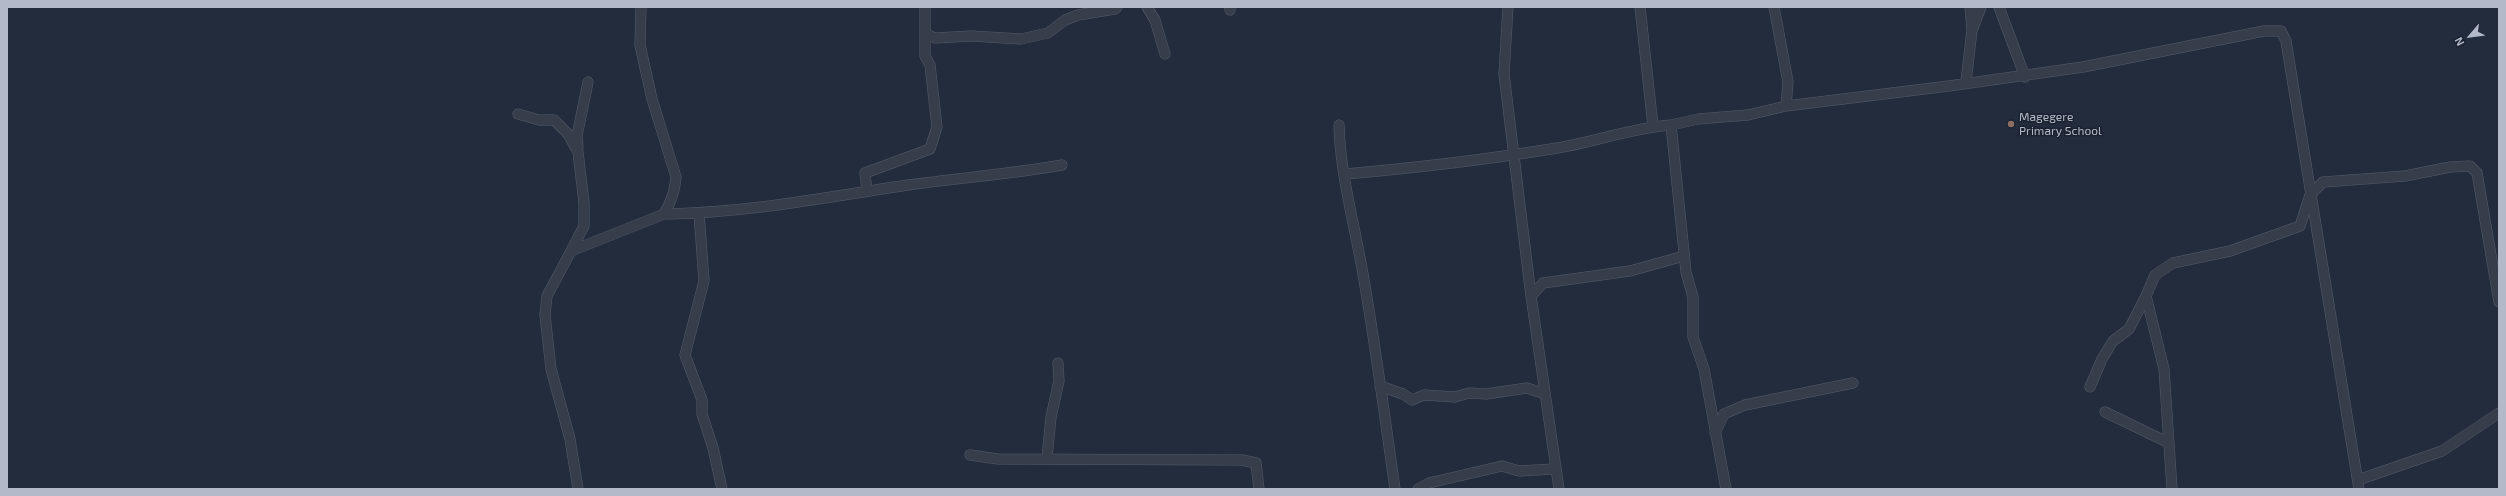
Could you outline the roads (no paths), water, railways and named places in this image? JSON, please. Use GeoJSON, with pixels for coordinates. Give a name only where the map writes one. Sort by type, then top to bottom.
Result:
{"type":"FeatureCollection","features":[{"type":"Feature","properties":{"kind":"street"},"geometry":{"type":"LineString","coordinates":[[641,7],[640,45],[652,99],[676,177],[671,202],[664,214]]}},
{"type":"Feature","properties":{"kind":"street"},"geometry":{"type":"LineString","coordinates":[[866,191],[866,173],[930,149],[937,127],[930,65],[925,56],[925,7]]}},
{"type":"Feature","properties":{"kind":"street"},"geometry":{"type":"LineString","coordinates":[[926,34],[935,38],[971,36],[1021,39],[1048,33],[1065,20],[1078,15],[1115,10],[1117,7]]}},
{"type":"Feature","properties":{"kind":"street"},"geometry":{"type":"LineString","coordinates":[[1147,7],[1155,20],[1165,54]]}},
{"type":"Feature","properties":{"kind":"street"},"geometry":{"type":"LineString","coordinates":[[1640,7],[1653,126]]}},
{"type":"Feature","properties":{"kind":"street"},"geometry":{"type":"LineString","coordinates":[[1774,7],[1788,82],[1786,106]]}},
{"type":"Feature","properties":{"kind":"street"},"geometry":{"type":"LineString","coordinates":[[1966,82],[1972,30],[1970,7]]}},
{"type":"Feature","properties":{"kind":"street"},"geometry":{"type":"LineString","coordinates":[[1972,30],[1981,7]]}},
{"type":"Feature","properties":{"kind":"street"},"geometry":{"type":"LineString","coordinates":[[1999,7],[2025,77]]}},
{"type":"Feature","properties":{"kind":"street"},"geometry":{"type":"LineString","coordinates":[[1507,9],[1504,74],[1515,154],[1531,296],[1554,469],[1559,489]]}},
{"type":"Feature","properties":{"kind":"street"},"geometry":{"type":"LineString","coordinates":[[1346,174],[1553,149],[1653,126],[1671,126],[1698,119],[1748,116],[1786,106],[1949,86],[1966,82],[2025,77],[2264,31],[2281,31],[2286,41],[2358,484],[2442,451],[2499,413]]}},
{"type":"Feature","properties":{"kind":"street"},"geometry":{"type":"LineString","coordinates":[[578,489],[570,440],[551,369],[545,316],[547,296],[584,226],[577,136],[588,82]]}},
{"type":"Feature","properties":{"kind":"street"},"geometry":{"type":"LineString","coordinates":[[518,114],[539,120],[554,120],[568,134],[578,152]]}},
{"type":"Feature","properties":{"kind":"street"},"geometry":{"type":"LineString","coordinates":[[1339,125],[1340,154],[1346,174],[1395,489]]}},
{"type":"Feature","properties":{"kind":"street"},"geometry":{"type":"LineString","coordinates":[[1671,126],[1686,272],[1693,297],[1693,337],[1704,369],[1726,489]]}},
{"type":"Feature","properties":{"kind":"street"},"geometry":{"type":"LineString","coordinates":[[571,251],[664,214],[760,208],[866,191],[1062,166]]}},
{"type":"Feature","properties":{"kind":"street"},"geometry":{"type":"LineString","coordinates":[[2090,387],[2102,359],[2113,341],[2129,329],[2155,275],[2173,264],[2230,251],[2300,226],[2310,195],[2323,182],[2405,176],[2450,167],[2470,166],[2477,172],[2499,302]]}},
{"type":"Feature","properties":{"kind":"street"},"geometry":{"type":"LineString","coordinates":[[699,213],[704,281],[685,355],[702,400],[702,414],[713,448],[722,489]]}},
{"type":"Feature","properties":{"kind":"street"},"geometry":{"type":"LineString","coordinates":[[1531,296],[1543,283],[1630,272],[1684,256]]}},
{"type":"Feature","properties":{"kind":"street"},"geometry":{"type":"LineString","coordinates":[[2146,296],[2164,369],[2172,489]]}},
{"type":"Feature","properties":{"kind":"street"},"geometry":{"type":"LineString","coordinates":[[1047,458],[1051,417],[1059,381],[1058,363]]}},
{"type":"Feature","properties":{"kind":"street"},"geometry":{"type":"LineString","coordinates":[[1715,433],[1724,414],[1745,405],[1853,383]]}},
{"type":"Feature","properties":{"kind":"street"},"geometry":{"type":"LineString","coordinates":[[1380,386],[1403,394],[1412,400],[1424,395],[1455,397],[1469,393],[1486,394],[1527,388],[1545,394]]}},
{"type":"Feature","properties":{"kind":"street"},"geometry":{"type":"LineString","coordinates":[[2105,412],[2169,443]]}},
{"type":"Feature","properties":{"kind":"street"},"geometry":{"type":"LineString","coordinates":[[970,455],[998,459],[1047,458],[1242,460],[1256,463],[1259,489]]}},
{"type":"Feature","properties":{"kind":"street"},"geometry":{"type":"LineString","coordinates":[[1418,489],[1429,484],[1502,466],[1519,471],[1554,469]]}},
{"type":"Feature","properties":{"kind":"place","name":"Magegere Primary School"},"geometry":{"type":"Point","coordinates":[2011,124]}}]}
